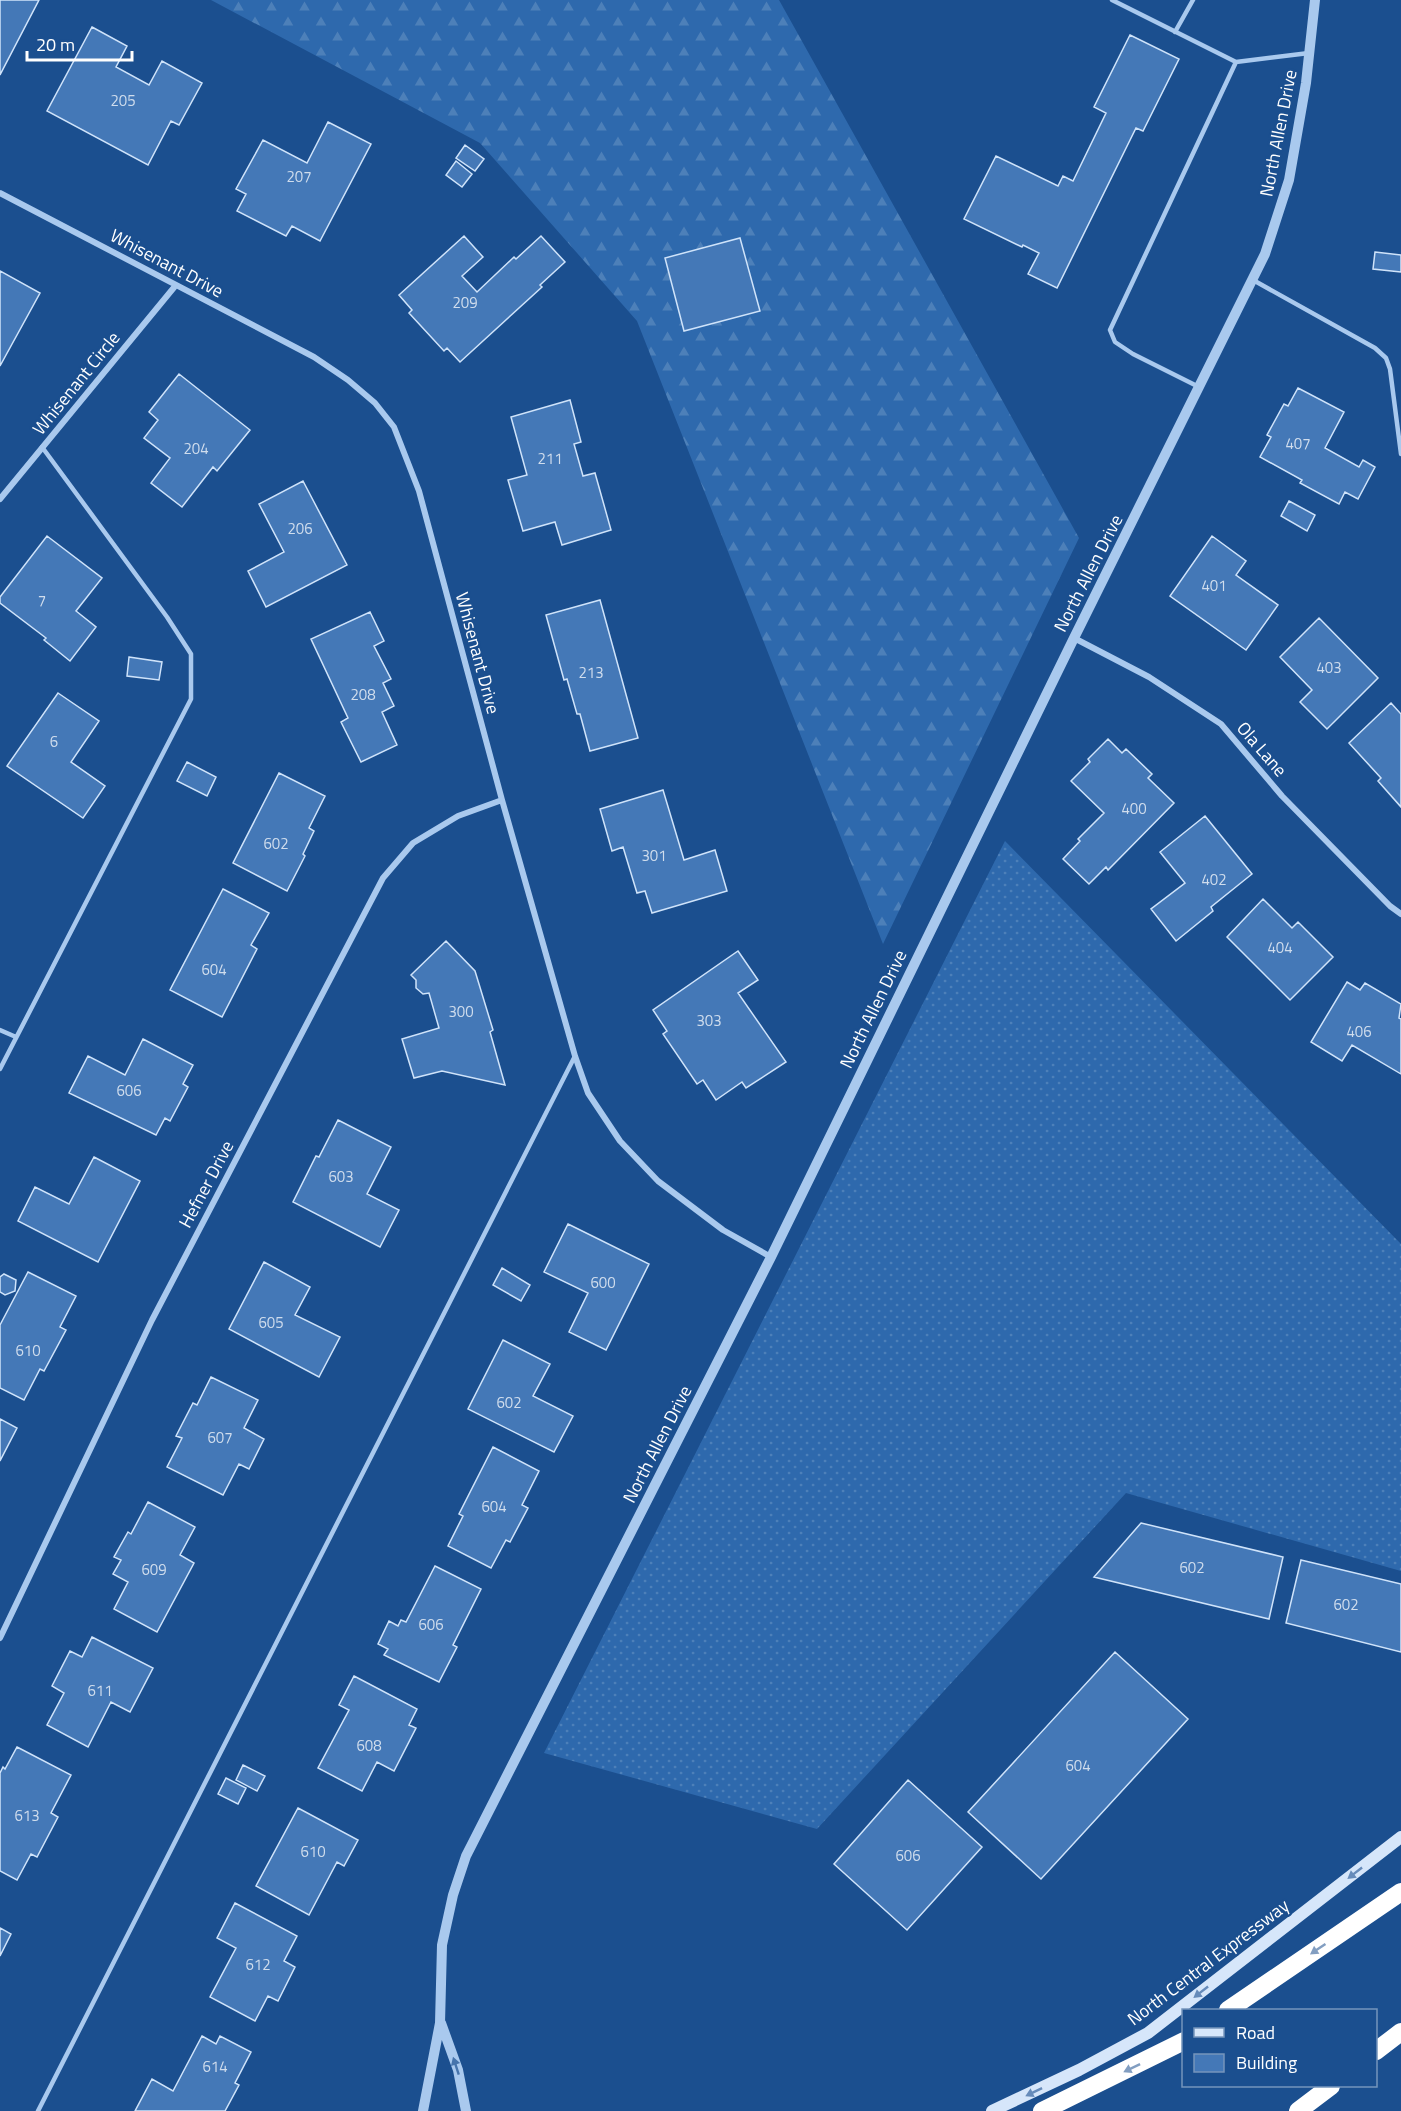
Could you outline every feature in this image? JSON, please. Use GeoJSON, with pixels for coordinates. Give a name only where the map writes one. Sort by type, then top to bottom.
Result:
{"type":"FeatureCollection","features":[{"type":"Feature","properties":{"kind":"highway"},"geometry":{"type":"LineString","coordinates":[[1229,2009],[1401,1893]]}},
{"type":"Feature","properties":{"kind":"highway"},"geometry":{"type":"LineString","coordinates":[[1377,2051],[1401,2032]]}},
{"type":"Feature","properties":{"kind":"highway"},"geometry":{"type":"LineString","coordinates":[[1042,2111],[1182,2042]]}},
{"type":"Feature","properties":{"kind":"highway"},"geometry":{"type":"LineString","coordinates":[[1298,2111],[1328,2087]]}},
{"type":"Feature","properties":{"kind":"main road","name":"North Central Expressway"},"geometry":{"type":"LineString","coordinates":[[992,2111],[1079,2070],[1148,2033],[1401,1837]]}},
{"type":"Feature","properties":{"kind":"street","name":"North Allen Drive"},"geometry":{"type":"LineString","coordinates":[[423,2111],[440,2023],[442,1945],[453,1895],[466,1856],[771,1257],[1265,254],[1289,180],[1306,83],[1315,0]]}},
{"type":"Feature","properties":{"kind":"street","name":"Whisenant Drive"},"geometry":{"type":"LineString","coordinates":[[0,193],[314,357],[348,380],[375,403],[394,426],[418,490],[502,800],[575,1056],[588,1094],[620,1141],[658,1181],[723,1230],[771,1257]]}},
{"type":"Feature","properties":{"kind":"street","name":"Whisenant Circle"},"geometry":{"type":"LineString","coordinates":[[0,499],[176,285]]}},
{"type":"Feature","properties":{"kind":"street","name":"Ola Lane"},"geometry":{"type":"LineString","coordinates":[[1074,638],[1149,677],[1221,724],[1282,796],[1390,906],[1401,914]]}},
{"type":"Feature","properties":{"kind":"street","name":"Hefner Drive"},"geometry":{"type":"LineString","coordinates":[[0,1638],[152,1320],[383,878],[413,843],[458,816],[502,800]]}},
{"type":"Feature","properties":{"kind":"street","name":"North Allen Drive"},"geometry":{"type":"LineString","coordinates":[[440,2023],[458,2070],[466,2111]]}},
{"type":"Feature","properties":{"kind":"lane"},"geometry":{"type":"LineString","coordinates":[[1112,0],[1236,62],[1309,53]]}},
{"type":"Feature","properties":{"kind":"lane"},"geometry":{"type":"LineString","coordinates":[[1176,32],[1193,0]]}},
{"type":"Feature","properties":{"kind":"lane"},"geometry":{"type":"LineString","coordinates":[[1199,387],[1133,354],[1115,342],[1110,330],[1236,62]]}},
{"type":"Feature","properties":{"kind":"lane"},"geometry":{"type":"LineString","coordinates":[[1252,280],[1375,348],[1386,358],[1390,369],[1401,454]]}},
{"type":"Feature","properties":{"kind":"lane"},"geometry":{"type":"LineString","coordinates":[[0,1069],[191,699],[191,654],[167,617],[42,447]]}},
{"type":"Feature","properties":{"kind":"lane"},"geometry":{"type":"LineString","coordinates":[[0,1030],[16,1037]]}},
{"type":"Feature","properties":{"kind":"lane"},"geometry":{"type":"LineString","coordinates":[[38,2111],[575,1056]]}},
{"type":"Feature","properties":{"kind":"green space"},"geometry":{"type":"Polygon","coordinates":[[[211,0],[779,0],[1079,538],[883,944],[637,321],[480,143],[211,0]]]}},
{"type":"Feature","properties":{"kind":"green space"},"geometry":{"type":"Polygon","coordinates":[[[1005,841],[1401,1244],[1401,1571],[1126,1493],[817,1829],[544,1753],[1005,841]]]}},
{"type":"Feature","properties":{"kind":"building"},"geometry":{"type":"Polygon","coordinates":[[[0,0],[39,0],[0,75],[0,0]]]}},
{"type":"Feature","properties":{"kind":"building"},"geometry":{"type":"Polygon","coordinates":[[[92,27],[127,46],[116,67],[149,85],[162,61],[202,83],[179,125],[171,121],[148,165],[47,111],[92,27]]]}},
{"type":"Feature","properties":{"kind":"building"},"geometry":{"type":"Polygon","coordinates":[[[1130,35],[1179,59],[1143,131],[1136,128],[1057,288],[1028,274],[1039,253],[964,219],[996,156],[1058,186],[1063,176],[1073,181],[1106,113],[1094,107],[1130,35]]]}},
{"type":"Feature","properties":{"kind":"building"},"geometry":{"type":"Polygon","coordinates":[[[328,122],[371,144],[320,241],[292,226],[286,236],[237,211],[246,194],[236,189],[263,140],[307,163],[328,122]]]}},
{"type":"Feature","properties":{"kind":"building"},"geometry":{"type":"Polygon","coordinates":[[[465,145],[484,159],[475,171],[456,158],[465,145]]]}},
{"type":"Feature","properties":{"kind":"building"},"geometry":{"type":"Polygon","coordinates":[[[456,161],[472,174],[462,187],[446,175],[456,161]]]}},
{"type":"Feature","properties":{"kind":"building"},"geometry":{"type":"Polygon","coordinates":[[[464,236],[483,257],[462,276],[477,292],[514,257],[516,259],[541,236],[565,262],[540,285],[542,287],[460,362],[447,348],[444,351],[409,313],[412,310],[399,295],[464,236]]]}},
{"type":"Feature","properties":{"kind":"building"},"geometry":{"type":"Polygon","coordinates":[[[740,238],[760,311],[684,331],[665,258],[740,238]]]}},
{"type":"Feature","properties":{"kind":"building"},"geometry":{"type":"Polygon","coordinates":[[[1375,252],[1401,255],[1401,272],[1373,269],[1375,252]]]}},
{"type":"Feature","properties":{"kind":"building"},"geometry":{"type":"Polygon","coordinates":[[[0,271],[40,293],[0,366],[0,271]]]}},
{"type":"Feature","properties":{"kind":"building"},"geometry":{"type":"Polygon","coordinates":[[[179,374],[250,430],[217,471],[213,467],[182,507],[151,483],[170,458],[144,438],[158,420],[149,412],[179,374]]]}},
{"type":"Feature","properties":{"kind":"building"},"geometry":{"type":"Polygon","coordinates":[[[1298,388],[1344,412],[1325,448],[1359,467],[1363,460],[1375,467],[1358,499],[1345,492],[1339,504],[1300,483],[1302,480],[1260,457],[1271,437],[1267,435],[1284,404],[1288,406],[1298,388]]]}},
{"type":"Feature","properties":{"kind":"building"},"geometry":{"type":"Polygon","coordinates":[[[570,400],[581,442],[574,444],[583,476],[595,473],[611,530],[562,545],[555,522],[523,531],[508,480],[527,475],[511,417],[570,400]]]}},
{"type":"Feature","properties":{"kind":"building"},"geometry":{"type":"Polygon","coordinates":[[[303,481],[347,565],[266,607],[248,571],[284,552],[259,504],[303,481]]]}},
{"type":"Feature","properties":{"kind":"building"},"geometry":{"type":"Polygon","coordinates":[[[1289,501],[1315,515],[1307,531],[1281,516],[1289,501]]]}},
{"type":"Feature","properties":{"kind":"building"},"geometry":{"type":"Polygon","coordinates":[[[47,536],[102,578],[76,611],[96,627],[70,661],[44,640],[46,638],[0,603],[0,597],[47,536]]]}},
{"type":"Feature","properties":{"kind":"building"},"geometry":{"type":"Polygon","coordinates":[[[1212,536],[1246,561],[1236,575],[1278,605],[1246,650],[1170,596],[1212,536]]]}},
{"type":"Feature","properties":{"kind":"building"},"geometry":{"type":"Polygon","coordinates":[[[600,600],[638,738],[590,751],[580,714],[577,714],[567,679],[564,680],[546,615],[600,600]]]}},
{"type":"Feature","properties":{"kind":"building"},"geometry":{"type":"Polygon","coordinates":[[[370,612],[384,641],[374,646],[391,679],[383,683],[394,706],[382,712],[397,745],[361,762],[341,722],[348,718],[311,639],[370,612]]]}},
{"type":"Feature","properties":{"kind":"building"},"geometry":{"type":"Polygon","coordinates":[[[1319,618],[1378,678],[1327,729],[1300,702],[1312,690],[1280,657],[1319,618]]]}},
{"type":"Feature","properties":{"kind":"building"},"geometry":{"type":"Polygon","coordinates":[[[129,657],[162,662],[159,680],[127,676],[129,657]]]}},
{"type":"Feature","properties":{"kind":"building"},"geometry":{"type":"Polygon","coordinates":[[[58,693],[99,721],[71,762],[105,786],[83,818],[7,766],[58,693]]]}},
{"type":"Feature","properties":{"kind":"building"},"geometry":{"type":"Polygon","coordinates":[[[1391,703],[1401,714],[1401,807],[1378,781],[1381,778],[1349,743],[1391,703]]]}},
{"type":"Feature","properties":{"kind":"building"},"geometry":{"type":"Polygon","coordinates":[[[1108,739],[1122,753],[1126,749],[1152,774],[1148,778],[1174,803],[1108,870],[1106,867],[1089,884],[1063,859],[1080,841],[1078,839],[1104,813],[1071,781],[1108,739]]]}},
{"type":"Feature","properties":{"kind":"building"},"geometry":{"type":"Polygon","coordinates":[[[187,762],[216,777],[207,796],[177,781],[187,762]]]}},
{"type":"Feature","properties":{"kind":"building"},"geometry":{"type":"Polygon","coordinates":[[[279,773],[325,796],[309,828],[314,831],[303,854],[305,856],[287,891],[233,863],[279,773]]]}},
{"type":"Feature","properties":{"kind":"building"},"geometry":{"type":"Polygon","coordinates":[[[663,790],[684,860],[715,850],[727,891],[652,913],[645,891],[637,893],[623,847],[612,851],[600,809],[663,790]]]}},
{"type":"Feature","properties":{"kind":"building"},"geometry":{"type":"Polygon","coordinates":[[[1205,816],[1252,874],[1211,907],[1213,911],[1176,941],[1151,909],[1185,883],[1160,852],[1205,816]]]}},
{"type":"Feature","properties":{"kind":"building"},"geometry":{"type":"Polygon","coordinates":[[[223,889],[269,913],[251,945],[257,949],[222,1017],[170,990],[223,889]]]}},
{"type":"Feature","properties":{"kind":"building"},"geometry":{"type":"Polygon","coordinates":[[[1263,899],[1292,928],[1298,922],[1333,957],[1290,1000],[1227,937],[1263,899]]]}},
{"type":"Feature","properties":{"kind":"building"},"geometry":{"type":"Polygon","coordinates":[[[446,941],[475,971],[493,1030],[490,1032],[505,1085],[442,1071],[414,1078],[402,1039],[439,1028],[429,993],[423,994],[416,988],[416,980],[411,975],[446,941]]]}},
{"type":"Feature","properties":{"kind":"building"},"geometry":{"type":"Polygon","coordinates":[[[738,951],[758,980],[738,993],[786,1062],[746,1088],[742,1082],[716,1100],[703,1080],[697,1084],[663,1034],[667,1031],[653,1010],[738,951]]]}},
{"type":"Feature","properties":{"kind":"building"},"geometry":{"type":"Polygon","coordinates":[[[1347,982],[1360,990],[1365,983],[1401,1004],[1399,1018],[1401,1019],[1401,1074],[1352,1045],[1342,1061],[1311,1042],[1347,982]]]}},
{"type":"Feature","properties":{"kind":"building"},"geometry":{"type":"Polygon","coordinates":[[[143,1039],[193,1065],[183,1084],[188,1087],[170,1121],[165,1118],[156,1135],[69,1093],[88,1056],[125,1075],[143,1039]]]}},
{"type":"Feature","properties":{"kind":"building"},"geometry":{"type":"Polygon","coordinates":[[[338,1120],[391,1147],[367,1194],[399,1210],[380,1247],[293,1202],[316,1156],[319,1157],[338,1120]]]}},
{"type":"Feature","properties":{"kind":"building"},"geometry":{"type":"Polygon","coordinates":[[[94,1157],[140,1181],[98,1262],[18,1221],[35,1187],[69,1204],[94,1157]]]}},
{"type":"Feature","properties":{"kind":"building"},"geometry":{"type":"Polygon","coordinates":[[[568,1224],[649,1264],[606,1350],[569,1332],[588,1293],[544,1272],[568,1224]]]}},
{"type":"Feature","properties":{"kind":"building"},"geometry":{"type":"Polygon","coordinates":[[[264,1262],[310,1287],[295,1315],[340,1337],[319,1377],[229,1329],[264,1262]]]}},
{"type":"Feature","properties":{"kind":"building"},"geometry":{"type":"Polygon","coordinates":[[[502,1268],[530,1285],[521,1301],[493,1285],[502,1268]]]}},
{"type":"Feature","properties":{"kind":"building"},"geometry":{"type":"Polygon","coordinates":[[[28,1272],[76,1296],[60,1327],[66,1330],[44,1371],[40,1369],[24,1400],[0,1388],[0,1325],[28,1272]]]}},
{"type":"Feature","properties":{"kind":"building"},"geometry":{"type":"Polygon","coordinates":[[[4,1274],[16,1280],[15,1291],[5,1295],[0,1292],[0,1277],[4,1274]]]}},
{"type":"Feature","properties":{"kind":"building"},"geometry":{"type":"Polygon","coordinates":[[[503,1340],[550,1364],[533,1396],[573,1416],[554,1452],[468,1409],[503,1340]]]}},
{"type":"Feature","properties":{"kind":"building"},"geometry":{"type":"Polygon","coordinates":[[[211,1377],[258,1400],[244,1428],[264,1439],[249,1469],[239,1464],[223,1495],[167,1467],[182,1438],[176,1436],[193,1403],[197,1405],[211,1377]]]}},
{"type":"Feature","properties":{"kind":"building"},"geometry":{"type":"Polygon","coordinates":[[[0,1419],[17,1428],[0,1461],[0,1419]]]}},
{"type":"Feature","properties":{"kind":"building"},"geometry":{"type":"Polygon","coordinates":[[[493,1447],[539,1471],[522,1505],[528,1508],[510,1542],[506,1540],[491,1568],[448,1546],[463,1516],[459,1514],[493,1447]]]}},
{"type":"Feature","properties":{"kind":"building"},"geometry":{"type":"Polygon","coordinates":[[[148,1502],[195,1527],[180,1555],[194,1563],[157,1632],[114,1609],[128,1582],[113,1574],[121,1560],[114,1557],[128,1532],[131,1534],[148,1502]]]}},
{"type":"Feature","properties":{"kind":"building"},"geometry":{"type":"Polygon","coordinates":[[[1141,1523],[1283,1557],[1269,1619],[1094,1577],[1141,1523]]]}},
{"type":"Feature","properties":{"kind":"building"},"geometry":{"type":"Polygon","coordinates":[[[1301,1560],[1401,1584],[1401,1652],[1286,1623],[1301,1560]]]}},
{"type":"Feature","properties":{"kind":"building"},"geometry":{"type":"Polygon","coordinates":[[[435,1566],[481,1589],[453,1645],[457,1647],[439,1682],[384,1655],[388,1649],[378,1644],[389,1621],[398,1626],[401,1620],[406,1622],[435,1566]]]}},
{"type":"Feature","properties":{"kind":"building"},"geometry":{"type":"Polygon","coordinates":[[[92,1637],[153,1668],[130,1712],[111,1702],[88,1747],[47,1725],[64,1693],[52,1686],[70,1651],[82,1657],[92,1637]]]}},
{"type":"Feature","properties":{"kind":"building"},"geometry":{"type":"Polygon","coordinates":[[[1115,1652],[1188,1719],[1041,1879],[968,1812],[1115,1652]]]}},
{"type":"Feature","properties":{"kind":"building"},"geometry":{"type":"Polygon","coordinates":[[[354,1676],[417,1709],[409,1725],[416,1728],[394,1771],[377,1762],[362,1791],[318,1768],[349,1710],[339,1705],[354,1676]]]}},
{"type":"Feature","properties":{"kind":"building"},"geometry":{"type":"Polygon","coordinates":[[[17,1747],[71,1775],[51,1813],[58,1817],[37,1857],[31,1854],[17,1880],[0,1871],[0,1773],[3,1767],[5,1769],[17,1747]]]}},
{"type":"Feature","properties":{"kind":"building"},"geometry":{"type":"Polygon","coordinates":[[[243,1765],[265,1776],[257,1791],[236,1780],[243,1765]]]}},
{"type":"Feature","properties":{"kind":"building"},"geometry":{"type":"Polygon","coordinates":[[[226,1778],[246,1788],[238,1804],[218,1794],[226,1778]]]}},
{"type":"Feature","properties":{"kind":"building"},"geometry":{"type":"Polygon","coordinates":[[[908,1780],[982,1847],[907,1930],[834,1864],[908,1780]]]}},
{"type":"Feature","properties":{"kind":"building"},"geometry":{"type":"Polygon","coordinates":[[[298,1808],[358,1840],[344,1866],[337,1862],[309,1915],[256,1886],[298,1808]]]}},
{"type":"Feature","properties":{"kind":"building"},"geometry":{"type":"Polygon","coordinates":[[[235,1903],[297,1936],[284,1961],[295,1967],[278,2001],[268,1996],[255,2021],[210,1997],[236,1948],[217,1938],[235,1903]]]}},
{"type":"Feature","properties":{"kind":"building"},"geometry":{"type":"Polygon","coordinates":[[[0,1928],[11,1934],[0,1956],[0,1928]]]}},
{"type":"Feature","properties":{"kind":"building"},"geometry":{"type":"Polygon","coordinates":[[[202,2036],[216,2044],[220,2036],[251,2052],[235,2083],[239,2085],[225,2111],[135,2111],[152,2079],[173,2091],[202,2036]]]}}]}
